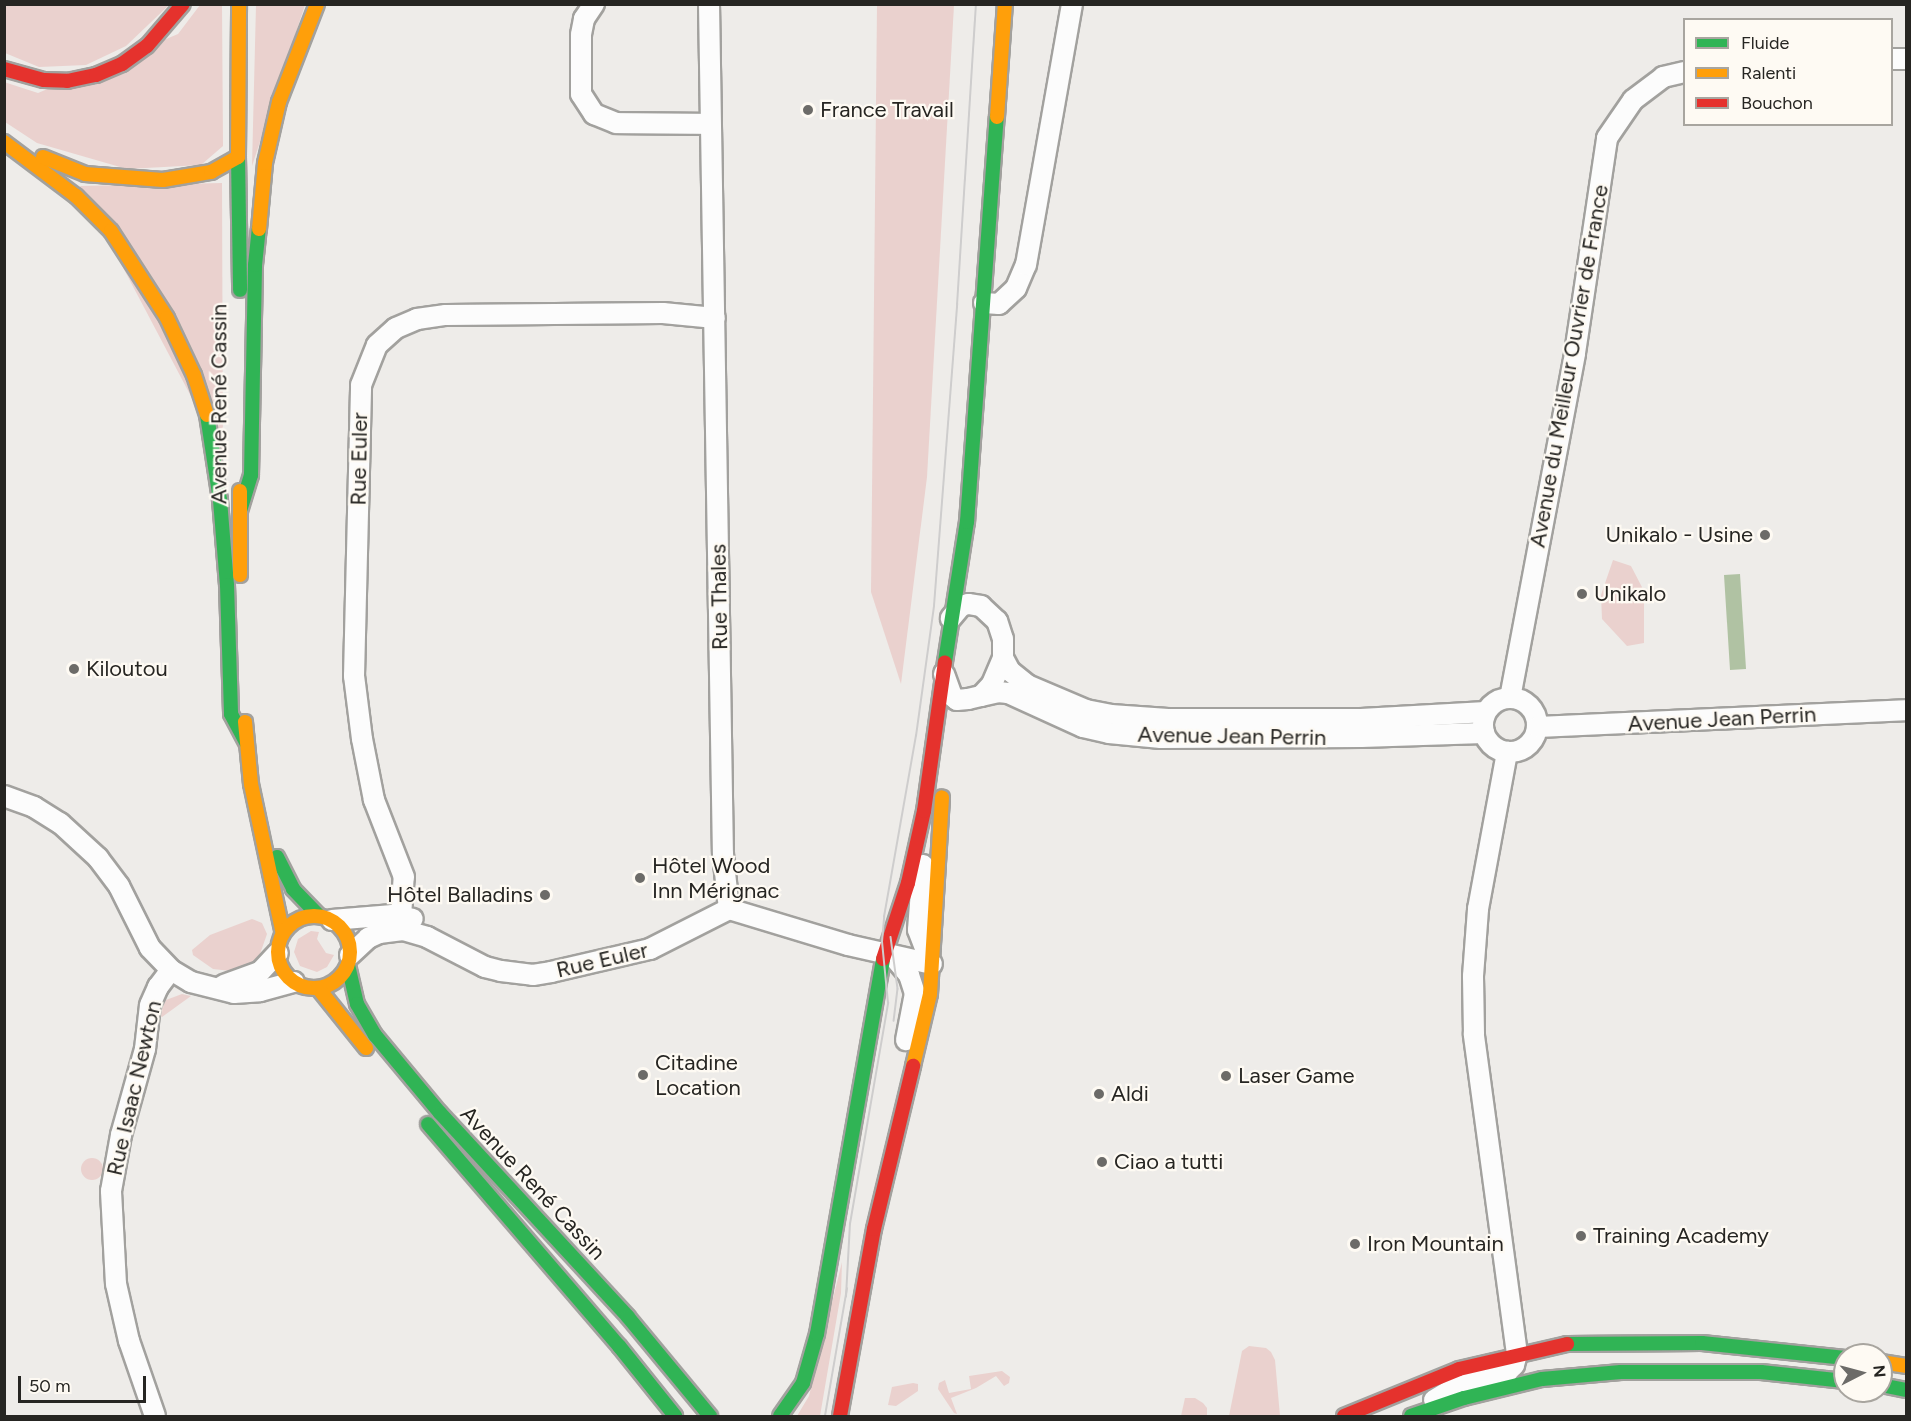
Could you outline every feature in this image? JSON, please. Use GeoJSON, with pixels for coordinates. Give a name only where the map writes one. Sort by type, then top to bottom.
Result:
{"type":"FeatureCollection","features":[{"type":"Feature","properties":{"kind":"main road"},"geometry":{"type":"LineString","coordinates":[[4,69],[22,76],[45,80],[67,81],[96,75],[122,64],[147,46],[183,4]]}},
{"type":"Feature","properties":{"kind":"main road","name":"Avenue René Cassin"},"geometry":{"type":"LineString","coordinates":[[239,4],[240,511],[246,742],[254,804],[283,934]]}},
{"type":"Feature","properties":{"kind":"main road"},"geometry":{"type":"LineString","coordinates":[[240,511],[251,475],[255,254],[265,163],[279,102],[317,4]]}},
{"type":"Feature","properties":{"kind":"main road"},"geometry":{"type":"LineString","coordinates":[[780,1416],[803,1383],[817,1334],[826,1293],[842,1179],[888,955],[908,883],[952,676],[967,522],[1005,4]]}},
{"type":"Feature","properties":{"kind":"main road"},"geometry":{"type":"LineString","coordinates":[[4,130],[45,158],[85,174],[126,179],[163,180],[194,176],[211,172],[238,157]]}},
{"type":"Feature","properties":{"kind":"main road"},"geometry":{"type":"LineString","coordinates":[[4,142],[76,196],[111,231],[167,318],[194,375],[207,414],[220,500],[227,585],[231,714],[246,742]]}},
{"type":"Feature","properties":{"kind":"main road"},"geometry":{"type":"LineString","coordinates":[[967,522],[968,604]]}},
{"type":"Feature","properties":{"kind":"main road"},"geometry":{"type":"LineString","coordinates":[[840,1416],[874,1229],[926,1018],[932,964],[944,782]]}},
{"type":"Feature","properties":{"kind":"main road","name":"Avenue René Cassin"},"geometry":{"type":"LineString","coordinates":[[254,804],[287,880],[325,918]]}},
{"type":"Feature","properties":{"kind":"main road"},"geometry":{"type":"LineString","coordinates":[[325,918],[346,935],[349,960],[336,981],[318,988],[294,982],[280,964],[278,953],[283,934],[298,919],[325,918]]}},
{"type":"Feature","properties":{"kind":"main road","name":"Avenue René Cassin"},"geometry":{"type":"LineString","coordinates":[[349,960],[357,1004],[375,1035],[440,1113],[654,1347],[710,1416]]}},
{"type":"Feature","properties":{"kind":"main road"},"geometry":{"type":"LineString","coordinates":[[318,988],[376,1060]]}},
{"type":"Feature","properties":{"kind":"main road","name":"Avenue René Cassin"},"geometry":{"type":"LineString","coordinates":[[418,1113],[619,1346],[675,1416]]}},
{"type":"Feature","properties":{"kind":"main road"},"geometry":{"type":"LineString","coordinates":[[1344,1416],[1459,1369],[1569,1344],[1702,1342],[1833,1357]]}},
{"type":"Feature","properties":{"kind":"main road"},"geometry":{"type":"LineString","coordinates":[[1411,1416],[1464,1398],[1542,1379],[1621,1372],[1761,1372],[1833,1380]]}},
{"type":"Feature","properties":{"kind":"street"},"geometry":{"type":"LineString","coordinates":[[594,4],[584,19],[581,35],[581,94],[594,114],[616,123],[710,124]]}},
{"type":"Feature","properties":{"kind":"street","name":"Rue Thales"},"geometry":{"type":"LineString","coordinates":[[709,4],[723,854],[729,909]]}},
{"type":"Feature","properties":{"kind":"street"},"geometry":{"type":"LineString","coordinates":[[984,303],[999,304],[1016,288],[1026,265],[1072,4]]}},
{"type":"Feature","properties":{"kind":"street","name":"Avenue du Meilleur Ouvrier de France"},"geometry":{"type":"LineString","coordinates":[[1510,698],[1575,353],[1607,138],[1633,99],[1663,77],[1683,72]]}},
{"type":"Feature","properties":{"kind":"street","name":"Rue Euler"},"geometry":{"type":"LineString","coordinates":[[401,916],[404,878],[374,796],[362,739],[354,676],[360,385],[377,345],[396,328],[417,319],[446,315],[663,313],[715,318]]}},
{"type":"Feature","properties":{"kind":"street"},"geometry":{"type":"LineString","coordinates":[[958,622],[961,606],[968,604],[981,606],[997,621],[1003,639],[1003,658],[998,673],[981,696]]}},
{"type":"Feature","properties":{"kind":"street","name":"Avenue Jean Perrin"},"geometry":{"type":"LineString","coordinates":[[1003,658],[1010,671],[1028,685],[1118,725],[1161,738],[1361,738],[1484,733]]}},
{"type":"Feature","properties":{"kind":"street","name":"Avenue Jean Perrin"},"geometry":{"type":"LineString","coordinates":[[952,676],[947,687],[956,705],[998,692],[1008,693],[1053,716],[1083,727],[1168,719],[1361,719],[1486,712]]}},
{"type":"Feature","properties":{"kind":"street"},"geometry":{"type":"LineString","coordinates":[[1510,698],[1519,699],[1532,710],[1537,727],[1530,742],[1524,748],[1507,752],[1493,746],[1484,733],[1486,712],[1496,702],[1510,698]]}},
{"type":"Feature","properties":{"kind":"street","name":"Avenue Jean Perrin"},"geometry":{"type":"LineString","coordinates":[[1537,727],[1906,710]]}},
{"type":"Feature","properties":{"kind":"street"},"geometry":{"type":"LineString","coordinates":[[1404,1416],[1461,1384],[1507,1372],[1514,1365],[1517,1354],[1474,1034],[1473,987],[1478,909],[1507,752]]}},
{"type":"Feature","properties":{"kind":"street","name":"Rue Isaac Newton"},"geometry":{"type":"LineString","coordinates":[[4,796],[34,807],[60,823],[98,858],[119,886],[150,948],[171,970],[158,987],[150,1005],[145,1049],[121,1135],[111,1191],[116,1284],[129,1341],[155,1416]]}},
{"type":"Feature","properties":{"kind":"street"},"geometry":{"type":"LineString","coordinates":[[924,811],[925,848],[918,930],[923,948],[932,964]]}},
{"type":"Feature","properties":{"kind":"street"},"geometry":{"type":"LineString","coordinates":[[729,909],[888,955],[932,964]]}},
{"type":"Feature","properties":{"kind":"street","name":"Rue Euler"},"geometry":{"type":"LineString","coordinates":[[349,960],[369,938],[379,933],[403,930],[427,937],[485,967],[515,974],[551,972],[663,945],[729,909]]}},
{"type":"Feature","properties":{"kind":"street","name":"Rue Euler"},"geometry":{"type":"LineString","coordinates":[[325,918],[401,916],[433,927],[468,958]]}},
{"type":"Feature","properties":{"kind":"street"},"geometry":{"type":"LineString","coordinates":[[201,984],[221,986],[251,977],[269,964],[278,953]]}},
{"type":"Feature","properties":{"kind":"street"},"geometry":{"type":"LineString","coordinates":[[888,955],[909,975],[915,993],[895,1107],[891,1164]]}},
{"type":"Feature","properties":{"kind":"street"},"geometry":{"type":"LineString","coordinates":[[171,970],[201,984],[234,993],[260,991],[294,982]]}},
{"type":"Feature","properties":{"kind":"street"},"geometry":{"type":"LineString","coordinates":[[1517,1354],[1528,1368],[1542,1379]]}},
{"type":"Feature","properties":{"kind":"shaded area"},"geometry":{"type":"Polygon","coordinates":[[[4,5],[169,5],[126,46],[86,65],[39,67],[5,53],[4,5]]]}},
{"type":"Feature","properties":{"kind":"shaded area"},"geometry":{"type":"Polygon","coordinates":[[[200,5],[222,5],[223,146],[201,165],[127,169],[37,143],[5,122],[4,82],[38,93],[178,34],[200,5]]]}},
{"type":"Feature","properties":{"kind":"shaded area"},"geometry":{"type":"Polygon","coordinates":[[[256,5],[305,5],[252,166],[256,5]]]}},
{"type":"Feature","properties":{"kind":"shaded area"},"geometry":{"type":"Polygon","coordinates":[[[877,5],[954,5],[927,477],[901,684],[871,592],[877,5]]]}},
{"type":"Feature","properties":{"kind":"shaded area"},"geometry":{"type":"Polygon","coordinates":[[[222,183],[223,457],[80,186],[222,183]]]}},
{"type":"Feature","properties":{"kind":"shaded area"},"geometry":{"type":"Polygon","coordinates":[[[1613,560],[1631,566],[1644,591],[1644,643],[1627,646],[1602,619],[1601,595],[1613,560]]]}},
{"type":"Feature","properties":{"kind":"shaded area"},"geometry":{"type":"Polygon","coordinates":[[[1740,574],[1746,669],[1730,670],[1724,575],[1740,574]]]}},
{"type":"Feature","properties":{"kind":"shaded area"},"geometry":{"type":"Polygon","coordinates":[[[252,919],[262,923],[267,934],[260,954],[246,968],[231,971],[213,969],[193,955],[192,950],[210,935],[252,919]]]}},
{"type":"Feature","properties":{"kind":"shaded area"},"geometry":{"type":"Polygon","coordinates":[[[311,931],[319,932],[317,939],[326,953],[334,955],[327,967],[317,972],[300,966],[294,952],[298,939],[311,931]]]}},
{"type":"Feature","properties":{"kind":"shaded area"},"geometry":{"type":"Polygon","coordinates":[[[182,994],[191,996],[162,1017],[159,1015],[166,1000],[182,994]]]}},
{"type":"Feature","properties":{"kind":"shaded area"},"geometry":{"type":"Polygon","coordinates":[[[92,1158],[100,1161],[103,1169],[100,1177],[92,1180],[84,1177],[81,1169],[84,1161],[92,1158]]]}},
{"type":"Feature","properties":{"kind":"shaded area"},"geometry":{"type":"Polygon","coordinates":[[[842,1262],[841,1293],[820,1416],[797,1416],[809,1396],[842,1262]]]}},
{"type":"Feature","properties":{"kind":"shaded area"},"geometry":{"type":"Polygon","coordinates":[[[1249,1346],[1266,1348],[1275,1360],[1280,1416],[1229,1416],[1242,1351],[1249,1346]]]}},
{"type":"Feature","properties":{"kind":"shaded area"},"geometry":{"type":"Polygon","coordinates":[[[1002,1371],[1010,1377],[1009,1383],[1004,1386],[996,1376],[976,1388],[951,1398],[957,1414],[938,1389],[939,1383],[945,1380],[949,1393],[971,1389],[969,1376],[1002,1371]]]}},
{"type":"Feature","properties":{"kind":"shaded area"},"geometry":{"type":"Polygon","coordinates":[[[918,1384],[918,1391],[896,1406],[888,1405],[892,1387],[918,1384]]]}},
{"type":"Feature","properties":{"kind":"shaded area"},"geometry":{"type":"Polygon","coordinates":[[[1185,1398],[1195,1398],[1203,1403],[1207,1408],[1207,1416],[1181,1416],[1185,1398]]]}},
{"type":"Feature","properties":{"kind":"tram line"},"geometry":{"type":"LineString","coordinates":[[846,1297],[850,1224],[888,1003],[882,942],[884,917],[916,736],[934,606],[957,305],[976,4]]}},
{"type":"Feature","properties":{"kind":"tram line"},"geometry":{"type":"LineString","coordinates":[[891,937],[898,989],[894,1021]]}},
{"type":"Feature","properties":{"kind":"tram line"},"geometry":{"type":"LineString","coordinates":[[825,1416],[847,1289]]}},
{"type":"Feature","properties":{"kind":"traffic: fast"},"geometry":{"type":"LineString","coordinates":[[945,662],[967,522],[997,117]]}},
{"type":"Feature","properties":{"kind":"traffic: fast"},"geometry":{"type":"LineString","coordinates":[[238,157],[240,290]]}},
{"type":"Feature","properties":{"kind":"traffic: fast"},"geometry":{"type":"LineString","coordinates":[[240,511],[251,475],[255,265],[259,229]]}},
{"type":"Feature","properties":{"kind":"traffic: fast"},"geometry":{"type":"LineString","coordinates":[[207,415],[220,500],[227,585],[231,714],[246,742]]}},
{"type":"Feature","properties":{"kind":"traffic: fast"},"geometry":{"type":"LineString","coordinates":[[277,857],[293,889],[319,916]]}},
{"type":"Feature","properties":{"kind":"traffic: fast"},"geometry":{"type":"LineString","coordinates":[[780,1416],[803,1383],[817,1334],[883,959]]}},
{"type":"Feature","properties":{"kind":"traffic: fast"},"geometry":{"type":"LineString","coordinates":[[348,965],[357,1004],[375,1035],[440,1113],[628,1317],[710,1416]]}},
{"type":"Feature","properties":{"kind":"traffic: fast"},"geometry":{"type":"LineString","coordinates":[[428,1124],[619,1346],[675,1416]]}},
{"type":"Feature","properties":{"kind":"traffic: fast"},"geometry":{"type":"LineString","coordinates":[[1567,1344],[1702,1343],[1833,1357]]}},
{"type":"Feature","properties":{"kind":"traffic: fast"},"geometry":{"type":"LineString","coordinates":[[1411,1416],[1464,1398],[1542,1379],[1621,1372],[1761,1372],[1833,1380]]}},
{"type":"Feature","properties":{"kind":"traffic: fast"},"geometry":{"type":"LineString","coordinates":[[1893,1387],[1906,1390]]}},
{"type":"Feature","properties":{"kind":"traffic: slow"},"geometry":{"type":"LineString","coordinates":[[238,157],[239,4]]}},
{"type":"Feature","properties":{"kind":"traffic: slow"},"geometry":{"type":"LineString","coordinates":[[259,229],[265,163],[279,102],[317,4]]}},
{"type":"Feature","properties":{"kind":"traffic: slow"},"geometry":{"type":"LineString","coordinates":[[997,117],[1005,4]]}},
{"type":"Feature","properties":{"kind":"traffic: slow"},"geometry":{"type":"LineString","coordinates":[[4,142],[76,196],[111,231],[167,318],[194,375],[207,415]]}},
{"type":"Feature","properties":{"kind":"traffic: slow"},"geometry":{"type":"LineString","coordinates":[[43,157],[85,174],[163,180],[211,172],[238,157]]}},
{"type":"Feature","properties":{"kind":"traffic: slow"},"geometry":{"type":"LineString","coordinates":[[240,491],[240,575]]}},
{"type":"Feature","properties":{"kind":"traffic: slow"},"geometry":{"type":"LineString","coordinates":[[245,722],[251,784],[283,934]]}},
{"type":"Feature","properties":{"kind":"traffic: slow"},"geometry":{"type":"LineString","coordinates":[[913,1066],[930,994],[942,797]]}},
{"type":"Feature","properties":{"kind":"traffic: slow"},"geometry":{"type":"LineString","coordinates":[[307,916],[321,916],[340,926],[350,945],[350,952],[350,959],[340,978],[321,988],[307,988],[288,978],[278,959],[278,945],[288,926],[307,916]]}},
{"type":"Feature","properties":{"kind":"traffic: slow"},"geometry":{"type":"LineString","coordinates":[[318,988],[366,1048]]}},
{"type":"Feature","properties":{"kind":"traffic: slow"},"geometry":{"type":"LineString","coordinates":[[1893,1364],[1906,1366]]}},
{"type":"Feature","properties":{"kind":"traffic: jam"},"geometry":{"type":"LineString","coordinates":[[4,69],[44,80],[67,81],[96,75],[122,64],[147,46],[183,4]]}},
{"type":"Feature","properties":{"kind":"traffic: jam"},"geometry":{"type":"LineString","coordinates":[[883,959],[908,883],[924,811],[945,662]]}},
{"type":"Feature","properties":{"kind":"traffic: jam"},"geometry":{"type":"LineString","coordinates":[[840,1416],[874,1229],[913,1066]]}},
{"type":"Feature","properties":{"kind":"traffic: jam"},"geometry":{"type":"LineString","coordinates":[[1344,1416],[1459,1369],[1567,1344]]}},
{"type":"Feature","properties":{"kind":"place","name":"France Travail"},"geometry":{"type":"Point","coordinates":[808,110]}},
{"type":"Feature","properties":{"kind":"place","name":"Unikalo - Usine"},"geometry":{"type":"Point","coordinates":[1765,535]}},
{"type":"Feature","properties":{"kind":"place","name":"Unikalo"},"geometry":{"type":"Point","coordinates":[1582,594]}},
{"type":"Feature","properties":{"kind":"place","name":"Kiloutou"},"geometry":{"type":"Point","coordinates":[74,669]}},
{"type":"Feature","properties":{"kind":"place","name":"Hôtel Wood Inn Mérignac"},"geometry":{"type":"Point","coordinates":[640,878]}},
{"type":"Feature","properties":{"kind":"place","name":"Hôtel Balladins"},"geometry":{"type":"Point","coordinates":[545,895]}},
{"type":"Feature","properties":{"kind":"place","name":"Citadine Location"},"geometry":{"type":"Point","coordinates":[643,1075]}},
{"type":"Feature","properties":{"kind":"place","name":"Laser Game"},"geometry":{"type":"Point","coordinates":[1226,1076]}},
{"type":"Feature","properties":{"kind":"place","name":"Aldi"},"geometry":{"type":"Point","coordinates":[1099,1094]}},
{"type":"Feature","properties":{"kind":"place","name":"Ciao a tutti"},"geometry":{"type":"Point","coordinates":[1102,1162]}},
{"type":"Feature","properties":{"kind":"place","name":"Training Academy"},"geometry":{"type":"Point","coordinates":[1581,1236]}},
{"type":"Feature","properties":{"kind":"place","name":"Iron Mountain"},"geometry":{"type":"Point","coordinates":[1355,1244]}}]}
